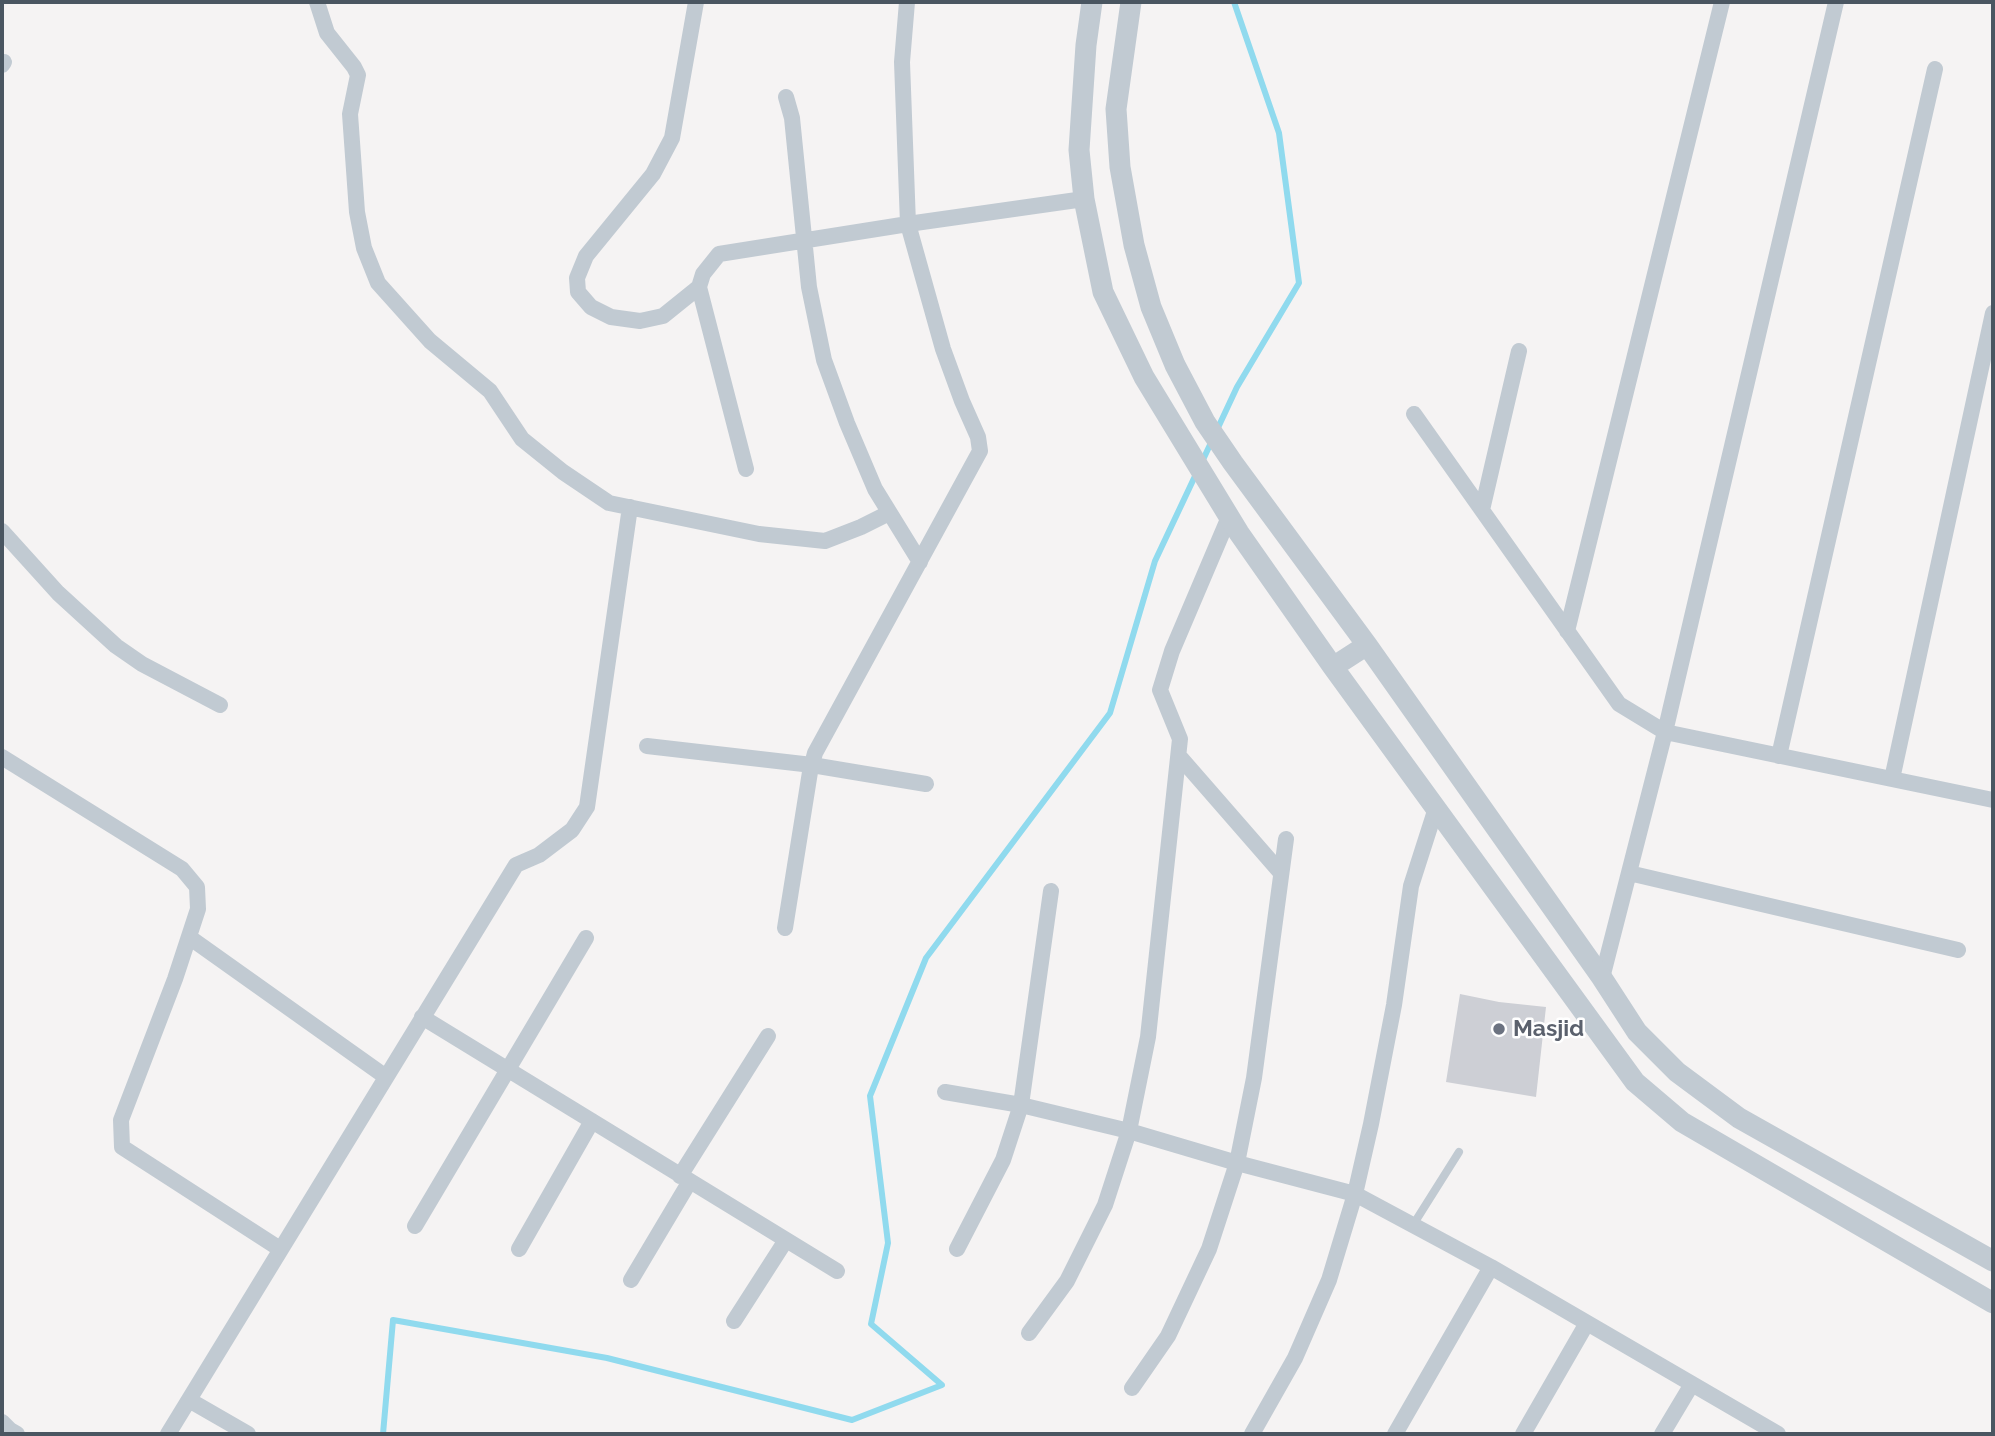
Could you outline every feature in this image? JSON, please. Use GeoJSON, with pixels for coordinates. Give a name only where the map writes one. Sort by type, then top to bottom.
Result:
{"type":"FeatureCollection","features":[{"type":"Feature","properties":{"kind":"street"},"geometry":{"type":"LineString","coordinates":[[317,2],[327,33],[358,75],[350,114],[357,212],[364,248],[379,283],[429,341],[490,390],[522,439],[563,472],[610,503],[760,534],[825,541],[889,513]]}},
{"type":"Feature","properties":{"kind":"street"},"geometry":{"type":"LineString","coordinates":[[695,2],[672,138],[653,174],[586,256],[577,278],[578,292],[591,307],[611,317],[640,321],[663,316],[699,287],[703,275],[719,254],[1084,200]]}},
{"type":"Feature","properties":{"kind":"street"},"geometry":{"type":"LineString","coordinates":[[785,928],[815,753],[980,451],[978,436],[943,349],[908,224],[902,62],[907,2]]}},
{"type":"Feature","properties":{"kind":"street"},"geometry":{"type":"LineString","coordinates":[[1092,2],[1086,45],[1079,150],[1084,200],[1103,292],[1144,377],[1224,509],[1333,667],[1635,1082],[1682,1122],[1993,1303]]}},
{"type":"Feature","properties":{"kind":"street"},"geometry":{"type":"LineString","coordinates":[[1131,2],[1116,109],[1122,180],[1134,245],[1151,307],[1175,365],[1207,424],[1233,463],[1367,645],[1602,978],[1637,1032],[1677,1072],[1739,1118],[1993,1261]]}},
{"type":"Feature","properties":{"kind":"street"},"geometry":{"type":"LineString","coordinates":[[1567,631],[1722,2]]}},
{"type":"Feature","properties":{"kind":"street"},"geometry":{"type":"LineString","coordinates":[[1602,978],[1665,732],[1836,2]]}},
{"type":"Feature","properties":{"kind":"street"},"geometry":{"type":"LineString","coordinates":[[1779,756],[1935,69]]}},
{"type":"Feature","properties":{"kind":"street"},"geometry":{"type":"LineString","coordinates":[[786,97],[792,118],[809,287],[824,360],[870,478],[920,562]]}},
{"type":"Feature","properties":{"kind":"street"},"geometry":{"type":"LineString","coordinates":[[699,287],[746,469]]}},
{"type":"Feature","properties":{"kind":"street"},"geometry":{"type":"LineString","coordinates":[[1892,779],[1993,313]]}},
{"type":"Feature","properties":{"kind":"street"},"geometry":{"type":"LineString","coordinates":[[1482,510],[1519,351]]}},
{"type":"Feature","properties":{"kind":"street"},"geometry":{"type":"LineString","coordinates":[[1414,414],[1619,704],[1665,732],[1993,800]]}},
{"type":"Feature","properties":{"kind":"street"},"geometry":{"type":"LineString","coordinates":[[168,1434],[516,865],[539,855],[572,830],[587,807],[630,507]]}},
{"type":"Feature","properties":{"kind":"street"},"geometry":{"type":"LineString","coordinates":[[1029,1333],[1067,1281],[1100,1216],[1129,1131],[1148,1037],[1179,756],[1180,739],[1160,690],[1224,509]]}},
{"type":"Feature","properties":{"kind":"street"},"geometry":{"type":"LineString","coordinates":[[2,531],[58,593],[116,646],[142,664],[220,705]]}},
{"type":"Feature","properties":{"kind":"street"},"geometry":{"type":"LineString","coordinates":[[1333,667],[1367,645]]}},
{"type":"Feature","properties":{"kind":"street"},"geometry":{"type":"LineString","coordinates":[[647,746],[812,765],[926,784]]}},
{"type":"Feature","properties":{"kind":"street"},"geometry":{"type":"LineString","coordinates":[[1179,756],[1281,873]]}},
{"type":"Feature","properties":{"kind":"street"},"geometry":{"type":"LineString","coordinates":[[2,757],[182,869],[197,887],[198,909],[189,937],[121,1120],[122,1147],[280,1249]]}},
{"type":"Feature","properties":{"kind":"street"},"geometry":{"type":"LineString","coordinates":[[1252,1434],[1295,1358],[1329,1280],[1355,1194],[1394,1005],[1411,886],[1436,808]]}},
{"type":"Feature","properties":{"kind":"street"},"geometry":{"type":"LineString","coordinates":[[1132,1388],[1168,1336],[1209,1249],[1237,1163],[1254,1078],[1286,839]]}},
{"type":"Feature","properties":{"kind":"street"},"geometry":{"type":"LineString","coordinates":[[1629,873],[1958,950]]}},
{"type":"Feature","properties":{"kind":"street"},"geometry":{"type":"LineString","coordinates":[[957,1249],[1003,1160],[1021,1105],[1051,891]]}},
{"type":"Feature","properties":{"kind":"street"},"geometry":{"type":"LineString","coordinates":[[189,937],[386,1077]]}},
{"type":"Feature","properties":{"kind":"street"},"geometry":{"type":"LineString","coordinates":[[415,1226],[586,938]]}},
{"type":"Feature","properties":{"kind":"street"},"geometry":{"type":"LineString","coordinates":[[422,1017],[836,1271]]}},
{"type":"Feature","properties":{"kind":"street"},"geometry":{"type":"LineString","coordinates":[[631,1280],[685,1179],[768,1036]]}},
{"type":"Feature","properties":{"kind":"street"},"geometry":{"type":"LineString","coordinates":[[945,1092],[1021,1105],[1129,1131],[1355,1194],[1491,1267],[1778,1434]]}},
{"type":"Feature","properties":{"kind":"street"},"geometry":{"type":"LineString","coordinates":[[519,1249],[592,1121]]}},
{"type":"Feature","properties":{"kind":"street"},"geometry":{"type":"LineString","coordinates":[[734,1321],[786,1240]]}},
{"type":"Feature","properties":{"kind":"street"},"geometry":{"type":"LineString","coordinates":[[1395,1434],[1491,1267]]}},
{"type":"Feature","properties":{"kind":"street"},"geometry":{"type":"LineString","coordinates":[[1523,1434],[1587,1323]]}},
{"type":"Feature","properties":{"kind":"street"},"geometry":{"type":"LineString","coordinates":[[1662,1434],[1692,1384]]}},
{"type":"Feature","properties":{"kind":"street"},"geometry":{"type":"LineString","coordinates":[[189,1400],[248,1434]]}},
{"type":"Feature","properties":{"kind":"lane"},"geometry":{"type":"LineString","coordinates":[[1413,1225],[1459,1152]]}},
{"type":"Feature","properties":{"kind":"building","name":"Masjid"},"geometry":{"type":"Polygon","coordinates":[[[1460,994],[1546,1007],[1536,1097],[1446,1082],[1460,994]]]}},
{"type":"Feature","properties":{"kind":"waterway"},"geometry":{"type":"LineString","coordinates":[[1201,464],[1237,387],[1299,283],[1279,133],[1234,2]]}},
{"type":"Feature","properties":{"kind":"waterway"},"geometry":{"type":"LineString","coordinates":[[383,1434],[393,1320],[607,1358],[852,1420],[942,1385],[871,1324],[888,1243],[870,1096],[926,958],[1110,713],[1155,561],[1196,474]]}},
{"type":"Feature","properties":{"kind":"place","name":"Masjid"},"geometry":{"type":"Point","coordinates":[1499,1029]}}]}
